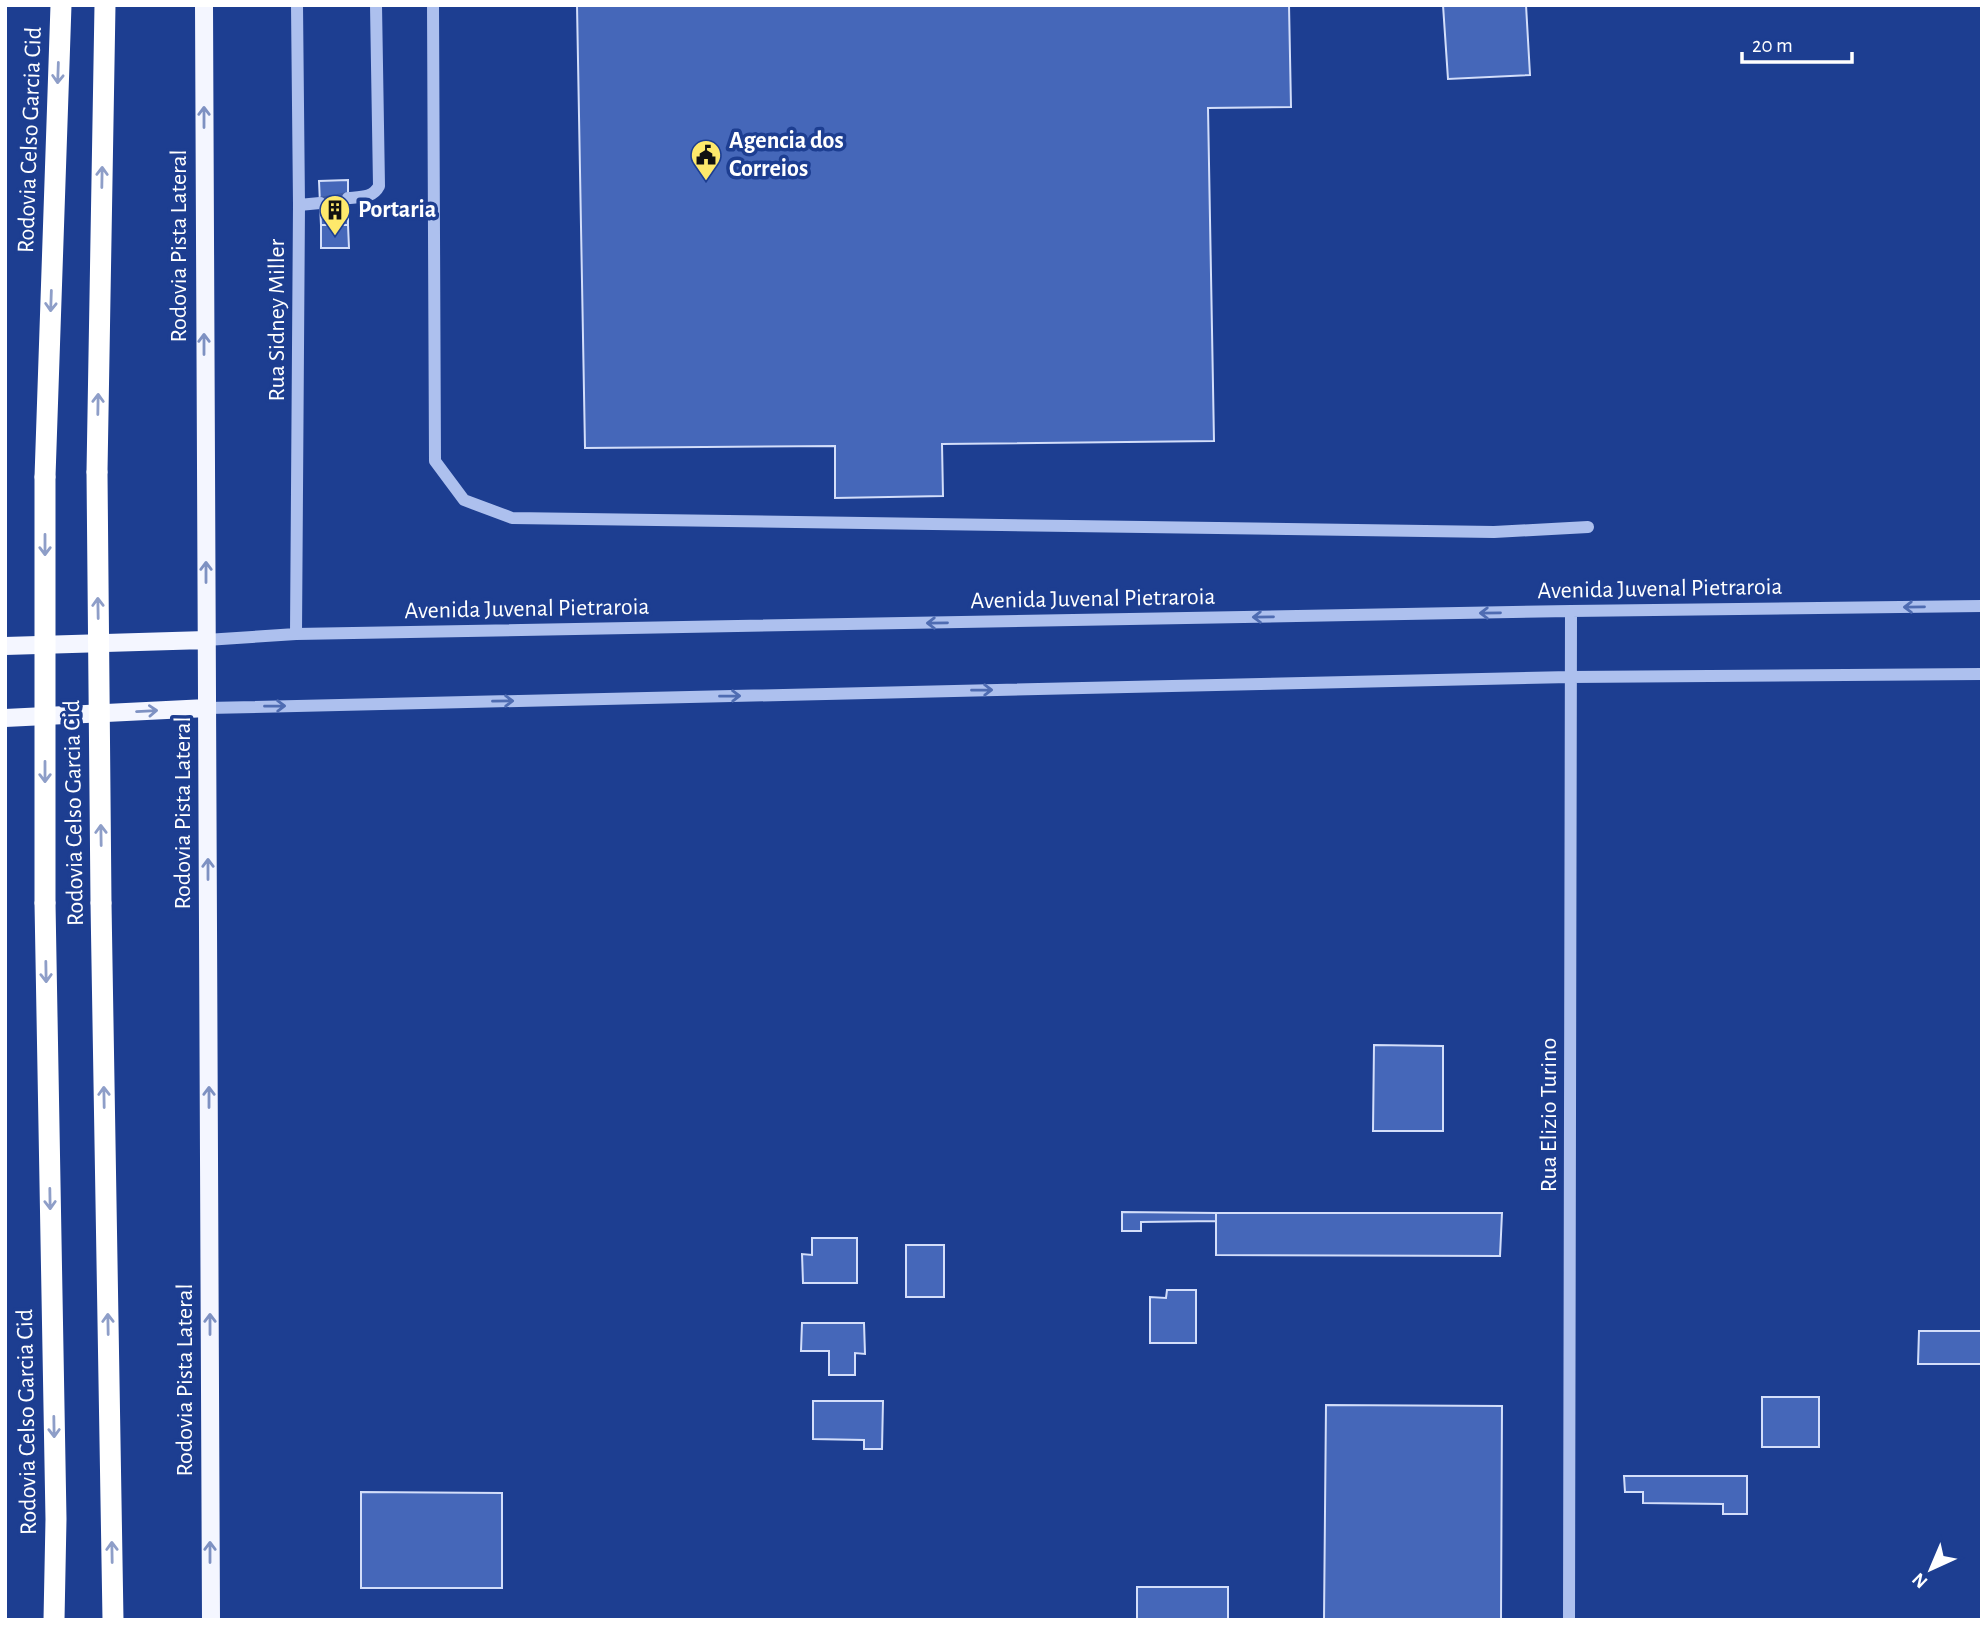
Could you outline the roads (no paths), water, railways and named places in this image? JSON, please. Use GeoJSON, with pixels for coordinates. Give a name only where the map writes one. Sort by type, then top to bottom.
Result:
{"type":"FeatureCollection","features":[{"type":"Feature","properties":{"kind":"highway","name":"Rodovia Celso Garcia Cid"},"geometry":{"type":"LineString","coordinates":[[54,1620],[56,1518],[45,903],[45,477],[61,5]]}},
{"type":"Feature","properties":{"kind":"highway","name":"Rodovia Celso Garcia Cid"},"geometry":{"type":"LineString","coordinates":[[105,5],[97,472],[113,1620]]}},
{"type":"Feature","properties":{"kind":"main road","name":"Rodovia Pista Lateral"},"geometry":{"type":"LineString","coordinates":[[204,5],[211,1620]]}},
{"type":"Feature","properties":{"kind":"main road"},"geometry":{"type":"LineString","coordinates":[[5,646],[206,640]]}},
{"type":"Feature","properties":{"kind":"main road"},"geometry":{"type":"LineString","coordinates":[[5,718],[207,708]]}},
{"type":"Feature","properties":{"kind":"street","name":"Rua Sidney Miller"},"geometry":{"type":"LineString","coordinates":[[296,634],[299,205],[297,5]]}},
{"type":"Feature","properties":{"kind":"street"},"geometry":{"type":"LineString","coordinates":[[348,198],[369,196],[375,193],[379,186],[376,5]]}},
{"type":"Feature","properties":{"kind":"street"},"geometry":{"type":"LineString","coordinates":[[433,5],[435,460],[464,500],[512,518],[1494,532],[1588,527]]}},
{"type":"Feature","properties":{"kind":"street"},"geometry":{"type":"LineString","coordinates":[[299,205],[320,203]]}},
{"type":"Feature","properties":{"kind":"street","name":"Avenida Juvenal Pietraroia"},"geometry":{"type":"LineString","coordinates":[[206,640],[296,634],[1982,606]]}},
{"type":"Feature","properties":{"kind":"street","name":"Rua Elizio Turino"},"geometry":{"type":"LineString","coordinates":[[1569,1620],[1570,611]]}},
{"type":"Feature","properties":{"kind":"street"},"geometry":{"type":"LineString","coordinates":[[207,708],[1570,677],[1982,674]]}},
{"type":"Feature","properties":{"kind":"tunnel"},"geometry":{"type":"LineString","coordinates":[[320,203],[348,198]]}},
{"type":"Feature","properties":{"kind":"place","name":"Agencia dos Correios"},"geometry":{"type":"Point","coordinates":[706,182]}},
{"type":"Feature","properties":{"kind":"place","name":"Portaria"},"geometry":{"type":"Point","coordinates":[335,237]}}]}
